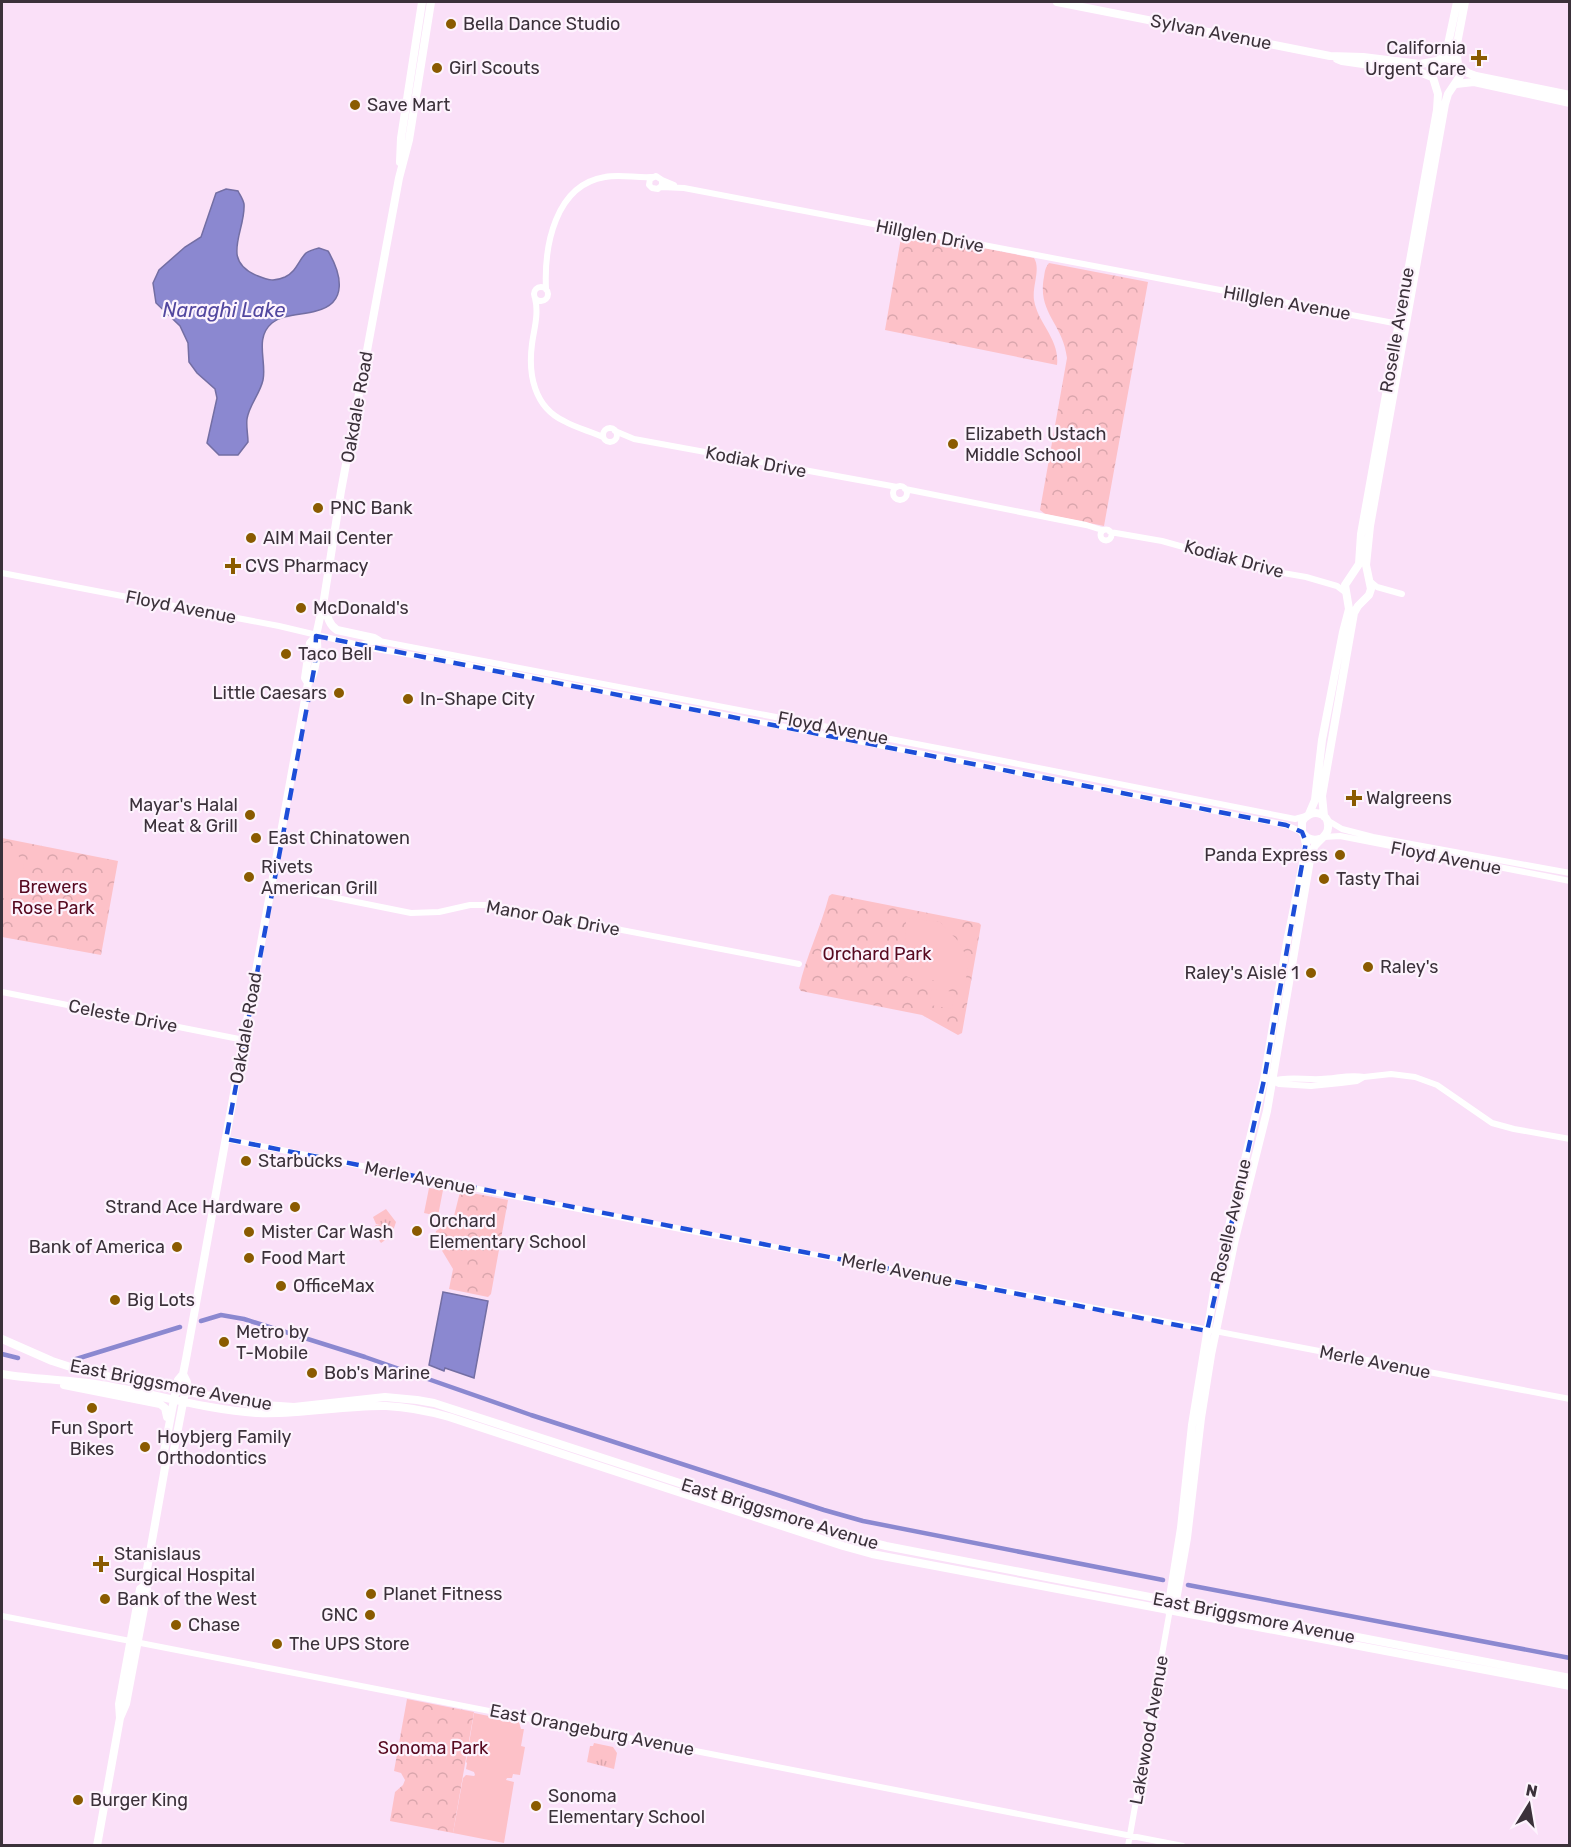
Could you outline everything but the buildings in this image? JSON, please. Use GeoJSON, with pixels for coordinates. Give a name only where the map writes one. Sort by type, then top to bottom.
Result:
{"type":"FeatureCollection","features":[{"type":"Feature","properties":{"kind":"main road","name":"Oakdale Road"},"geometry":{"type":"LineString","coordinates":[[399,178],[401,138],[422,2]]}},
{"type":"Feature","properties":{"kind":"main road","name":"Oakdale Road"},"geometry":{"type":"LineString","coordinates":[[97,1845],[120,1718],[118,1704],[134,1641],[140,1589],[144,1586],[166,1462],[163,1457],[168,1424],[178,1380],[183,1374],[308,683],[312,679],[315,664],[318,643],[316,636],[341,491],[399,178],[409,140],[431,2]]}},
{"type":"Feature","properties":{"kind":"main road","name":"Sylvan Avenue"},"geometry":{"type":"LineString","coordinates":[[1057,2],[1330,56],[1363,57],[1420,64],[1438,60]]}},
{"type":"Feature","properties":{"kind":"main road"},"geometry":{"type":"LineString","coordinates":[[1457,2],[1448,47],[1432,68],[1433,80],[1443,87],[1472,82],[1569,103]]}},
{"type":"Feature","properties":{"kind":"main road"},"geometry":{"type":"LineString","coordinates":[[1454,85],[1460,76],[1456,49],[1466,2]]}},
{"type":"Feature","properties":{"kind":"main road","name":"Sylvan Avenue"},"geometry":{"type":"LineString","coordinates":[[1330,56],[1342,61],[1420,72],[1433,80]]}},
{"type":"Feature","properties":{"kind":"main road"},"geometry":{"type":"LineString","coordinates":[[1438,60],[1450,59],[1468,73],[1476,76],[1569,95]]}},
{"type":"Feature","properties":{"kind":"main road","name":"Roselle Avenue"},"geometry":{"type":"LineString","coordinates":[[1349,578],[1359,563],[1361,534],[1437,110],[1438,94],[1433,80]]}},
{"type":"Feature","properties":{"kind":"main road","name":"Roselle Avenue"},"geometry":{"type":"LineString","coordinates":[[1370,581],[1366,561],[1370,526],[1445,104],[1454,85]]}},
{"type":"Feature","properties":{"kind":"main road"},"geometry":{"type":"LineString","coordinates":[[408,92],[411,101],[408,124],[409,140]]}},
{"type":"Feature","properties":{"kind":"main road"},"geometry":{"type":"LineString","coordinates":[[1399,324],[1401,330],[1397,354],[1399,365]]}},
{"type":"Feature","properties":{"kind":"main road"},"geometry":{"type":"LineString","coordinates":[[1362,574],[1370,581],[1371,590],[1354,613],[1322,796],[1328,830],[1322,838],[1311,840],[1303,833],[1301,824],[1315,800],[1322,740],[1348,613],[1349,603],[1345,585],[1349,578],[1362,574]]}},
{"type":"Feature","properties":{"kind":"main road"},"geometry":{"type":"LineString","coordinates":[[1346,593],[1354,600],[1367,597]]}},
{"type":"Feature","properties":{"kind":"main road"},"geometry":{"type":"LineString","coordinates":[[324,599],[328,620],[333,627],[379,641]]}},
{"type":"Feature","properties":{"kind":"main road"},"geometry":{"type":"LineString","coordinates":[[1307,815],[1316,813],[1325,818]]}},
{"type":"Feature","properties":{"kind":"main road","name":"Roselle Avenue"},"geometry":{"type":"LineString","coordinates":[[1268,1080],[1287,942],[1305,853],[1306,844],[1303,833]]}},
{"type":"Feature","properties":{"kind":"main road","name":"Roselle Avenue"},"geometry":{"type":"LineString","coordinates":[[1170,1612],[1192,1425],[1211,1332],[1224,1242],[1268,1080],[1313,850],[1322,838]]}},
{"type":"Feature","properties":{"kind":"main road","name":"East Briggsmore Avenue"},"geometry":{"type":"LineString","coordinates":[[2,1339],[68,1366],[96,1374],[251,1404],[294,1407],[377,1397],[434,1403],[827,1531],[861,1540],[1569,1678]]}},
{"type":"Feature","properties":{"kind":"main road","name":"East Briggsmore Avenue"},"geometry":{"type":"LineString","coordinates":[[2,1374],[97,1384],[222,1409],[259,1413],[384,1406],[433,1413],[843,1546],[918,1563],[1170,1612],[1569,1686]]}},
{"type":"Feature","properties":{"kind":"main road","name":"Oakdale Road"},"geometry":{"type":"LineString","coordinates":[[166,1462],[172,1460],[187,1382],[183,1374]]}},
{"type":"Feature","properties":{"kind":"main road"},"geometry":{"type":"LineString","coordinates":[[42,1380],[160,1404],[165,1408],[168,1424]]}},
{"type":"Feature","properties":{"kind":"street","name":"Hillglen Drive"},"geometry":{"type":"LineString","coordinates":[[542,288],[555,222],[560,209],[569,197],[583,185],[599,178],[616,176],[633,178],[656,176],[662,184],[1176,283]]}},
{"type":"Feature","properties":{"kind":"street"},"geometry":{"type":"LineString","coordinates":[[649,185],[651,177]]}},
{"type":"Feature","properties":{"kind":"street","name":"Hillglen Drive"},"geometry":{"type":"LineString","coordinates":[[633,178],[656,190],[662,184]]}},
{"type":"Feature","properties":{"kind":"street","name":"Hillglen Avenue"},"geometry":{"type":"LineString","coordinates":[[1176,283],[1399,324]]}},
{"type":"Feature","properties":{"kind":"street"},"geometry":{"type":"LineString","coordinates":[[537,316],[548,295],[542,288],[535,291],[537,316],[530,369],[535,388],[544,405],[563,421],[583,429],[604,433],[611,428],[615,430],[615,439],[608,441],[604,433]]}},
{"type":"Feature","properties":{"kind":"street"},"geometry":{"type":"LineString","coordinates":[[536,298],[540,301],[544,300]]}},
{"type":"Feature","properties":{"kind":"street","name":"Kodiak Drive"},"geometry":{"type":"LineString","coordinates":[[615,430],[634,439]]}},
{"type":"Feature","properties":{"kind":"street","name":"Kodiak Drive"},"geometry":{"type":"LineString","coordinates":[[615,439],[634,439],[897,488]]}},
{"type":"Feature","properties":{"kind":"street","name":"Kodiak Drive"},"geometry":{"type":"LineString","coordinates":[[877,485],[894,495]]}},
{"type":"Feature","properties":{"kind":"street"},"geometry":{"type":"LineString","coordinates":[[926,494],[899,500],[894,495],[894,490],[901,487],[1079,525],[1102,534],[1105,541],[1110,535],[1108,530],[1102,534]]}},
{"type":"Feature","properties":{"kind":"street"},"geometry":{"type":"LineString","coordinates":[[905,489],[907,494],[905,498]]}},
{"type":"Feature","properties":{"kind":"street","name":"Kodiak Drive"},"geometry":{"type":"LineString","coordinates":[[1110,535],[1126,535],[1162,541],[1266,570],[1339,581],[1349,578]]}},
{"type":"Feature","properties":{"kind":"street","name":"Floyd Avenue"},"geometry":{"type":"LineString","coordinates":[[2,573],[279,626],[359,645],[1286,825],[1303,833]]}},
{"type":"Feature","properties":{"kind":"street","name":"Kodiak Drive"},"geometry":{"type":"LineString","coordinates":[[1306,577],[1336,586],[1346,593]]}},
{"type":"Feature","properties":{"kind":"street"},"geometry":{"type":"LineString","coordinates":[[1367,597],[1378,592],[1402,594],[1379,588],[1370,581]]}},
{"type":"Feature","properties":{"kind":"street","name":"Floyd Avenue"},"geometry":{"type":"LineString","coordinates":[[359,645],[379,641],[957,752],[1285,818],[1295,819],[1307,815]]}},
{"type":"Feature","properties":{"kind":"street","name":"Floyd Avenue"},"geometry":{"type":"LineString","coordinates":[[1325,818],[1342,829],[1569,873]]}},
{"type":"Feature","properties":{"kind":"street","name":"Floyd Avenue"},"geometry":{"type":"LineString","coordinates":[[1322,838],[1340,836],[1569,881]]}},
{"type":"Feature","properties":{"kind":"street"},"geometry":{"type":"LineString","coordinates":[[1371,843],[1375,841],[1401,846],[1401,842]]}},
{"type":"Feature","properties":{"kind":"street"},"geometry":{"type":"LineString","coordinates":[[1429,855],[1430,850],[1467,857],[1469,855]]}},
{"type":"Feature","properties":{"kind":"street","name":"Manor Oak Drive"},"geometry":{"type":"LineString","coordinates":[[272,885],[411,913],[430,913],[470,905],[490,905],[799,964]]}},
{"type":"Feature","properties":{"kind":"street","name":"Celeste Drive"},"geometry":{"type":"LineString","coordinates":[[2,992],[244,1040]]}},
{"type":"Feature","properties":{"kind":"street"},"geometry":{"type":"LineString","coordinates":[[1268,1080],[1279,1084],[1311,1086],[1357,1081],[1365,1077],[1391,1074],[1419,1078],[1437,1085],[1492,1123],[1569,1139]]}},
{"type":"Feature","properties":{"kind":"street","name":"Merle Avenue"},"geometry":{"type":"LineString","coordinates":[[226,1139],[1211,1332],[1569,1399]]}},
{"type":"Feature","properties":{"kind":"street","name":"Lakewood Avenue"},"geometry":{"type":"LineString","coordinates":[[1128,1845],[1170,1612]]}},
{"type":"Feature","properties":{"kind":"street","name":"East Orangeburg Avenue"},"geometry":{"type":"LineString","coordinates":[[2,1616],[1183,1845]]}},
{"type":"Feature","properties":{"kind":"highlighted area"},"geometry":{"type":"Polygon","coordinates":[[[316,636],[1286,825],[1302,832],[1306,842],[1264,1080],[1207,1331],[226,1139],[315,664],[316,636]]]}},
{"type":"Feature","properties":{"kind":"green space"},"geometry":{"type":"Polygon","coordinates":[[[902,232],[1034,258],[1037,272],[1034,300],[1036,309],[1055,347],[1057,365],[885,330],[902,232]]]}},
{"type":"Feature","properties":{"kind":"green space"},"geometry":{"type":"Polygon","coordinates":[[[1049,263],[1148,282],[1104,526],[1045,514],[1040,510],[1067,358],[1065,346],[1044,300],[1044,277],[1049,263]]]}},
{"type":"Feature","properties":{"kind":"green space","name":"Brewers Rose Park"},"geometry":{"type":"Polygon","coordinates":[[[2,838],[118,861],[101,955],[2,937],[2,838]]]}},
{"type":"Feature","properties":{"kind":"green space"},"geometry":{"type":"Polygon","coordinates":[[[2,843],[7,843],[22,860],[25,873],[23,881],[25,899],[2,898],[2,843]]]}},
{"type":"Feature","properties":{"kind":"green space","name":"Orchard Park"},"geometry":{"type":"Polygon","coordinates":[[[832,894],[981,925],[962,1033],[958,1035],[922,1015],[801,991],[799,988],[806,964],[829,896],[832,894]]]}},
{"type":"Feature","properties":{"kind":"green space"},"geometry":{"type":"Polygon","coordinates":[[[906,918],[940,922],[958,941],[969,961],[965,984],[906,976],[906,918]]]}},
{"type":"Feature","properties":{"kind":"green space"},"geometry":{"type":"Polygon","coordinates":[[[932,989],[955,992],[952,1009],[930,1005],[932,989]]]}},
{"type":"Feature","properties":{"kind":"green space"},"geometry":{"type":"Polygon","coordinates":[[[429,1188],[443,1190],[438,1216],[424,1213],[429,1188]]]}},
{"type":"Feature","properties":{"kind":"green space"},"geometry":{"type":"Polygon","coordinates":[[[460,1192],[508,1200],[491,1294],[488,1297],[449,1289],[453,1269],[435,1239],[436,1231],[453,1220],[460,1192]]]}},
{"type":"Feature","properties":{"kind":"green space"},"geometry":{"type":"Polygon","coordinates":[[[386,1209],[396,1222],[394,1234],[381,1243],[371,1230],[376,1225],[380,1225],[376,1224],[373,1217],[386,1209]]]}},
{"type":"Feature","properties":{"kind":"green space","name":"Sonoma Park"},"geometry":{"type":"Polygon","coordinates":[[[407,1699],[474,1712],[453,1833],[390,1821],[395,1792],[405,1780],[401,1773],[394,1771],[407,1699]]]}},
{"type":"Feature","properties":{"kind":"green space"},"geometry":{"type":"Polygon","coordinates":[[[474,1713],[519,1722],[521,1729],[524,1729],[521,1746],[525,1747],[520,1775],[513,1774],[512,1778],[506,1780],[514,1782],[504,1843],[453,1833],[463,1778],[466,1775],[475,1775],[474,1772],[466,1769],[474,1713]]]}},
{"type":"Feature","properties":{"kind":"green space"},"geometry":{"type":"Polygon","coordinates":[[[594,1743],[613,1747],[617,1753],[614,1769],[587,1762],[590,1746],[594,1743]]]}},
{"type":"Feature","properties":{"kind":"water","name":"Naraghi Lake"},"geometry":{"type":"Polygon","coordinates":[[[226,189],[238,191],[244,204],[237,254],[246,270],[268,279],[281,279],[292,272],[306,253],[319,248],[328,251],[339,278],[338,294],[327,307],[282,318],[272,323],[267,329],[262,343],[263,380],[248,414],[248,442],[238,455],[219,455],[207,443],[217,398],[215,389],[197,373],[189,362],[188,343],[180,326],[156,303],[153,283],[159,270],[185,247],[201,237],[216,193],[226,189]]]}},
{"type":"Feature","properties":{"kind":"water"},"geometry":{"type":"Polygon","coordinates":[[[443,1292],[488,1301],[474,1378],[429,1365],[443,1292]]]}},
{"type":"Feature","properties":{"kind":"waterway"},"geometry":{"type":"LineString","coordinates":[[201,1321],[221,1315],[244,1319],[365,1357],[531,1415],[863,1521],[1163,1580]]}},
{"type":"Feature","properties":{"kind":"waterway"},"geometry":{"type":"LineString","coordinates":[[73,1360],[180,1327]]}},
{"type":"Feature","properties":{"kind":"waterway"},"geometry":{"type":"LineString","coordinates":[[2,1354],[18,1358]]}},
{"type":"Feature","properties":{"kind":"waterway"},"geometry":{"type":"LineString","coordinates":[[1188,1585],[1570,1658]]}},
{"type":"Feature","properties":{"kind":"place","name":"Bella Dance Studio"},"geometry":{"type":"Point","coordinates":[451,24]}},
{"type":"Feature","properties":{"kind":"place","name":"California Urgent Care"},"geometry":{"type":"Point","coordinates":[1479,58]}},
{"type":"Feature","properties":{"kind":"place","name":"Girl Scouts"},"geometry":{"type":"Point","coordinates":[437,68]}},
{"type":"Feature","properties":{"kind":"place","name":"Save Mart"},"geometry":{"type":"Point","coordinates":[355,105]}},
{"type":"Feature","properties":{"kind":"place","name":"Elizabeth Ustach Middle School"},"geometry":{"type":"Point","coordinates":[953,444]}},
{"type":"Feature","properties":{"kind":"place","name":"PNC Bank"},"geometry":{"type":"Point","coordinates":[318,508]}},
{"type":"Feature","properties":{"kind":"place","name":"AIM Mail Center"},"geometry":{"type":"Point","coordinates":[251,538]}},
{"type":"Feature","properties":{"kind":"place","name":"CVS Pharmacy"},"geometry":{"type":"Point","coordinates":[233,566]}},
{"type":"Feature","properties":{"kind":"place","name":"McDonald's"},"geometry":{"type":"Point","coordinates":[301,608]}},
{"type":"Feature","properties":{"kind":"place","name":"Taco Bell"},"geometry":{"type":"Point","coordinates":[286,654]}},
{"type":"Feature","properties":{"kind":"place","name":"Little Caesars"},"geometry":{"type":"Point","coordinates":[339,693]}},
{"type":"Feature","properties":{"kind":"place","name":"In-Shape City"},"geometry":{"type":"Point","coordinates":[408,699]}},
{"type":"Feature","properties":{"kind":"place","name":"Walgreens"},"geometry":{"type":"Point","coordinates":[1354,798]}},
{"type":"Feature","properties":{"kind":"place","name":"Mayar's Halal Meat & Grill"},"geometry":{"type":"Point","coordinates":[250,815]}},
{"type":"Feature","properties":{"kind":"place","name":"East Chinatowen"},"geometry":{"type":"Point","coordinates":[256,838]}},
{"type":"Feature","properties":{"kind":"place","name":"Panda Express"},"geometry":{"type":"Point","coordinates":[1340,855]}},
{"type":"Feature","properties":{"kind":"place","name":"Rivets American Grill"},"geometry":{"type":"Point","coordinates":[249,877]}},
{"type":"Feature","properties":{"kind":"place","name":"Tasty Thai"},"geometry":{"type":"Point","coordinates":[1324,879]}},
{"type":"Feature","properties":{"kind":"place","name":"Raley's"},"geometry":{"type":"Point","coordinates":[1368,967]}},
{"type":"Feature","properties":{"kind":"place","name":"Raley's Aisle 1"},"geometry":{"type":"Point","coordinates":[1311,973]}},
{"type":"Feature","properties":{"kind":"place","name":"Starbucks"},"geometry":{"type":"Point","coordinates":[246,1161]}},
{"type":"Feature","properties":{"kind":"place","name":"Strand Ace Hardware"},"geometry":{"type":"Point","coordinates":[295,1207]}},
{"type":"Feature","properties":{"kind":"place","name":"Orchard Elementary School"},"geometry":{"type":"Point","coordinates":[417,1231]}},
{"type":"Feature","properties":{"kind":"place","name":"Mister Car Wash"},"geometry":{"type":"Point","coordinates":[249,1232]}},
{"type":"Feature","properties":{"kind":"place","name":"Bank of America"},"geometry":{"type":"Point","coordinates":[177,1247]}},
{"type":"Feature","properties":{"kind":"place","name":"Food Mart"},"geometry":{"type":"Point","coordinates":[249,1258]}},
{"type":"Feature","properties":{"kind":"place","name":"OfficeMax"},"geometry":{"type":"Point","coordinates":[281,1286]}},
{"type":"Feature","properties":{"kind":"place","name":"Big Lots"},"geometry":{"type":"Point","coordinates":[115,1300]}},
{"type":"Feature","properties":{"kind":"place","name":"Metro by T-Mobile"},"geometry":{"type":"Point","coordinates":[224,1342]}},
{"type":"Feature","properties":{"kind":"place","name":"Bob's Marine"},"geometry":{"type":"Point","coordinates":[312,1373]}},
{"type":"Feature","properties":{"kind":"place","name":"Fun Sport Bikes"},"geometry":{"type":"Point","coordinates":[92,1408]}},
{"type":"Feature","properties":{"kind":"place","name":"Hoybjerg Family Orthodontics"},"geometry":{"type":"Point","coordinates":[145,1447]}},
{"type":"Feature","properties":{"kind":"place","name":"Stanislaus Surgical Hospital"},"geometry":{"type":"Point","coordinates":[101,1564]}},
{"type":"Feature","properties":{"kind":"place","name":"Planet Fitness"},"geometry":{"type":"Point","coordinates":[371,1594]}},
{"type":"Feature","properties":{"kind":"place","name":"Bank of the West"},"geometry":{"type":"Point","coordinates":[105,1599]}},
{"type":"Feature","properties":{"kind":"place","name":"GNC"},"geometry":{"type":"Point","coordinates":[370,1615]}},
{"type":"Feature","properties":{"kind":"place","name":"Chase"},"geometry":{"type":"Point","coordinates":[176,1625]}},
{"type":"Feature","properties":{"kind":"place","name":"The UPS Store"},"geometry":{"type":"Point","coordinates":[277,1644]}},
{"type":"Feature","properties":{"kind":"place","name":"Burger King"},"geometry":{"type":"Point","coordinates":[78,1800]}},
{"type":"Feature","properties":{"kind":"place","name":"Sonoma Elementary School"},"geometry":{"type":"Point","coordinates":[536,1806]}}]}
